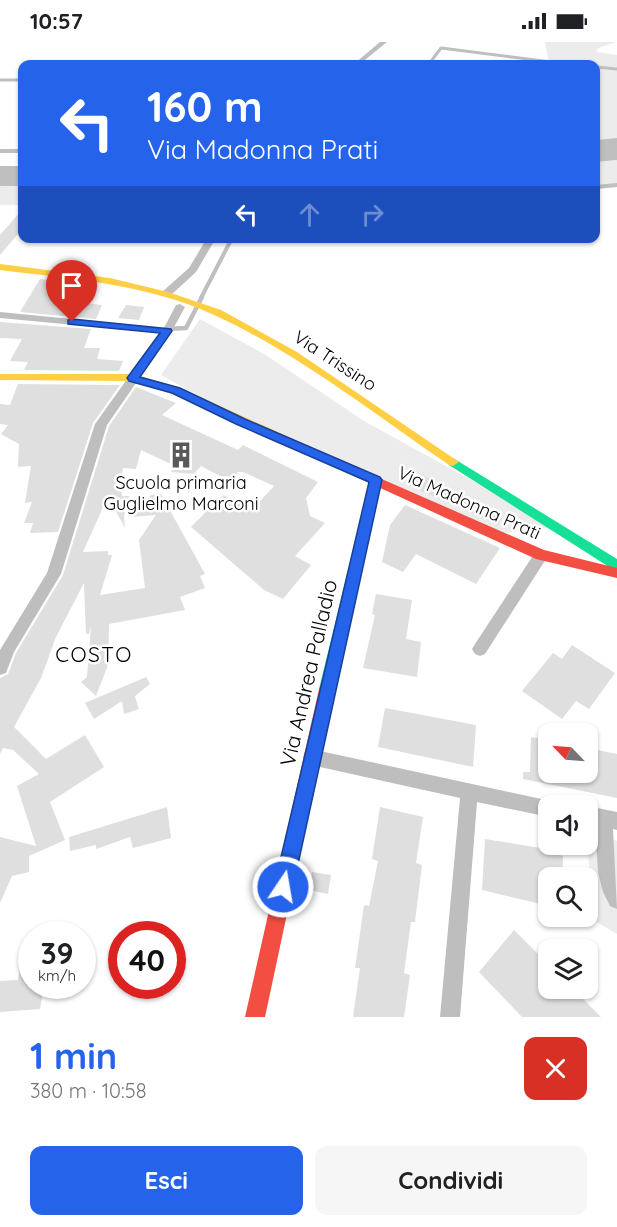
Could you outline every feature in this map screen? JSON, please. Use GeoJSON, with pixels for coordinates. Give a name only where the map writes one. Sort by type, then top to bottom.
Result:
{"type":"FeatureCollection","features":[{"type":"Feature","properties":{"kind":"street"},"geometry":{"type":"LineString","coordinates":[[362,60],[384,42]]}},
{"type":"Feature","properties":{"kind":"street"},"geometry":{"type":"LineString","coordinates":[[0,151],[18,151]]}},
{"type":"Feature","properties":{"kind":"street"},"geometry":{"type":"LineString","coordinates":[[166,294],[193,270],[209,243]]}},
{"type":"Feature","properties":{"kind":"street","name":"Via Trissino"},"geometry":{"type":"LineString","coordinates":[[0,267],[109,279],[166,294],[217,312],[250,328],[339,384],[537,537],[617,566]]}},
{"type":"Feature","properties":{"kind":"street"},"geometry":{"type":"LineString","coordinates":[[0,668],[4,652],[54,574],[100,424],[167,331],[180,307]]}},
{"type":"Feature","properties":{"kind":"street"},"geometry":{"type":"LineString","coordinates":[[0,315],[167,331]]}},
{"type":"Feature","properties":{"kind":"street","name":"Via Madonna Prati"},"geometry":{"type":"LineString","coordinates":[[0,377],[133,378],[176,391],[241,422],[376,480],[537,537],[541,555],[617,573]]}},
{"type":"Feature","properties":{"kind":"street","name":"Via Andrea Palladio"},"geometry":{"type":"LineString","coordinates":[[255,1017],[311,757],[376,480]]}},
{"type":"Feature","properties":{"kind":"street"},"geometry":{"type":"LineString","coordinates":[[480,649],[541,555]]}},
{"type":"Feature","properties":{"kind":"street"},"geometry":{"type":"LineString","coordinates":[[559,559],[590,578],[617,587]]}},
{"type":"Feature","properties":{"kind":"street"},"geometry":{"type":"LineString","coordinates":[[311,757],[538,806]]}},
{"type":"Feature","properties":{"kind":"street"},"geometry":{"type":"LineString","coordinates":[[450,1017],[469,792]]}},
{"type":"Feature","properties":{"kind":"street"},"geometry":{"type":"LineString","coordinates":[[603,818],[608,872],[613,894],[617,899]]}},
{"type":"Feature","properties":{"kind":"shaded area"},"geometry":{"type":"Polygon","coordinates":[[[545,42],[617,42],[598,48],[597,52],[617,55],[617,138],[600,140],[600,60],[548,60],[545,42]]]}},
{"type":"Feature","properties":{"kind":"shaded area"},"geometry":{"type":"Polygon","coordinates":[[[617,138],[617,160],[600,162],[600,140],[617,138]]]}},
{"type":"Feature","properties":{"kind":"shaded area"},"geometry":{"type":"Polygon","coordinates":[[[617,160],[617,187],[600,189],[600,162],[617,160]]]}},
{"type":"Feature","properties":{"kind":"shaded area"},"geometry":{"type":"Polygon","coordinates":[[[0,166],[18,166],[18,186],[0,186],[0,166]]]}},
{"type":"Feature","properties":{"kind":"shaded area"},"geometry":{"type":"Polygon","coordinates":[[[0,186],[18,186],[18,205],[0,205],[0,186]]]}},
{"type":"Feature","properties":{"kind":"shaded area"},"geometry":{"type":"Polygon","coordinates":[[[200,319],[266,355],[364,421],[557,527],[503,533],[226,411],[161,375],[200,319]]]}},
{"type":"Feature","properties":{"kind":"shaded area"},"geometry":{"type":"Polygon","coordinates":[[[598,832],[617,841],[617,934],[598,923],[598,867],[589,867],[588,855],[598,855],[598,832]]]}},
{"type":"Feature","properties":{"kind":"building"},"geometry":{"type":"Polygon","coordinates":[[[18,215],[18,234],[0,255],[0,235],[18,215]]]}},
{"type":"Feature","properties":{"kind":"building"},"geometry":{"type":"Polygon","coordinates":[[[40,279],[98,286],[85,303],[102,305],[96,319],[20,312],[40,279]]]}},
{"type":"Feature","properties":{"kind":"building"},"geometry":{"type":"Polygon","coordinates":[[[126,305],[144,307],[139,320],[118,318],[126,305]]]}},
{"type":"Feature","properties":{"kind":"building"},"geometry":{"type":"Polygon","coordinates":[[[0,322],[91,329],[84,348],[100,348],[97,359],[123,361],[119,371],[24,370],[28,362],[10,361],[22,339],[0,338],[0,322]]]}},
{"type":"Feature","properties":{"kind":"building"},"geometry":{"type":"Polygon","coordinates":[[[18,384],[120,385],[93,423],[58,532],[30,533],[33,523],[24,523],[32,502],[25,503],[31,466],[18,467],[19,444],[1,434],[8,425],[0,424],[0,404],[10,405],[18,384]]]}},
{"type":"Feature","properties":{"kind":"building"},"geometry":{"type":"Polygon","coordinates":[[[136,387],[176,403],[162,415],[238,450],[243,445],[318,482],[306,498],[310,516],[325,523],[295,556],[311,565],[283,599],[264,590],[191,527],[223,495],[252,510],[274,486],[243,472],[238,472],[234,477],[220,476],[201,466],[194,474],[171,472],[175,466],[141,450],[136,469],[123,468],[122,496],[129,496],[124,516],[125,528],[108,496],[83,552],[108,551],[108,555],[112,555],[100,595],[145,588],[139,540],[156,515],[133,517],[151,495],[161,494],[205,574],[200,576],[205,588],[180,597],[185,610],[109,624],[108,665],[96,696],[81,682],[87,677],[91,626],[89,634],[86,634],[84,583],[56,637],[41,678],[14,727],[46,759],[85,735],[104,767],[50,802],[65,840],[29,856],[29,872],[12,876],[0,903],[0,837],[36,846],[17,786],[39,774],[13,750],[3,748],[0,754],[0,678],[8,674],[16,653],[63,575],[109,426],[136,387]]]}},
{"type":"Feature","properties":{"kind":"building"},"geometry":{"type":"Polygon","coordinates":[[[417,473],[450,490],[448,494],[501,519],[498,525],[408,485],[417,473]]]}},
{"type":"Feature","properties":{"kind":"building"},"geometry":{"type":"Polygon","coordinates":[[[405,505],[500,548],[476,584],[416,554],[403,572],[382,562],[390,525],[405,505]]]}},
{"type":"Feature","properties":{"kind":"building"},"geometry":{"type":"Polygon","coordinates":[[[376,594],[412,600],[406,639],[421,642],[417,677],[363,668],[375,615],[372,614],[376,594]]]}},
{"type":"Feature","properties":{"kind":"building"},"geometry":{"type":"Polygon","coordinates":[[[572,645],[615,673],[589,709],[576,701],[562,719],[522,691],[553,653],[562,659],[572,645]]]}},
{"type":"Feature","properties":{"kind":"building"},"geometry":{"type":"Polygon","coordinates":[[[146,677],[150,684],[135,696],[139,709],[124,714],[122,701],[94,719],[85,703],[146,677]]]}},
{"type":"Feature","properties":{"kind":"building"},"geometry":{"type":"Polygon","coordinates":[[[385,708],[476,725],[473,767],[378,747],[385,708]]]}},
{"type":"Feature","properties":{"kind":"building"},"geometry":{"type":"Polygon","coordinates":[[[531,737],[538,738],[538,782],[523,779],[523,772],[530,772],[531,737]]]}},
{"type":"Feature","properties":{"kind":"building"},"geometry":{"type":"Polygon","coordinates":[[[598,750],[617,754],[617,798],[543,783],[598,783],[598,750]]]}},
{"type":"Feature","properties":{"kind":"building"},"geometry":{"type":"Polygon","coordinates":[[[167,807],[171,838],[133,848],[130,837],[96,849],[96,845],[70,851],[69,837],[167,807]]]}},
{"type":"Feature","properties":{"kind":"building"},"geometry":{"type":"Polygon","coordinates":[[[380,807],[423,817],[416,863],[422,865],[415,922],[411,922],[404,973],[410,975],[404,1017],[353,1017],[360,968],[355,968],[364,905],[369,906],[378,861],[372,859],[380,807]]]}},
{"type":"Feature","properties":{"kind":"building"},"geometry":{"type":"Polygon","coordinates":[[[485,839],[538,848],[538,855],[563,856],[562,867],[538,867],[538,903],[482,890],[485,839]]]}},
{"type":"Feature","properties":{"kind":"building"},"geometry":{"type":"Polygon","coordinates":[[[312,872],[331,875],[328,894],[309,890],[312,872]]]}},
{"type":"Feature","properties":{"kind":"building"},"geometry":{"type":"Polygon","coordinates":[[[514,930],[538,954],[538,999],[583,999],[601,1017],[522,1017],[479,972],[514,930]]]}},
{"type":"Feature","properties":{"kind":"building"},"geometry":{"type":"Polygon","coordinates":[[[18,980],[18,999],[42,999],[40,1009],[0,1012],[0,981],[18,980]]]}},
{"type":"Feature","properties":{"kind":"waterway"},"geometry":{"type":"LineString","coordinates":[[432,60],[441,48],[536,60]]}},
{"type":"Feature","properties":{"kind":"waterway"},"geometry":{"type":"LineString","coordinates":[[600,67],[617,69]]}},
{"type":"Feature","properties":{"kind":"waterway"},"geometry":{"type":"LineString","coordinates":[[0,80],[18,80]]}},
{"type":"Feature","properties":{"kind":"waterway"},"geometry":{"type":"LineString","coordinates":[[600,187],[617,185]]}},
{"type":"Feature","properties":{"kind":"waterway"},"geometry":{"type":"LineString","coordinates":[[201,298],[229,243]]}},
{"type":"Feature","properties":{"kind":"waterway"},"geometry":{"type":"LineString","coordinates":[[166,329],[186,328],[202,297]]}},
{"type":"Feature","properties":{"kind":"traffic: fast"},"geometry":{"type":"LineString","coordinates":[[453,462],[617,566]]}},
{"type":"Feature","properties":{"kind":"traffic: fast"},"geometry":{"type":"LineString","coordinates":[[327,689],[376,480]]}},
{"type":"Feature","properties":{"kind":"traffic: slow"},"geometry":{"type":"LineString","coordinates":[[0,267],[110,281],[164,294],[217,312],[293,354],[453,462]]}},
{"type":"Feature","properties":{"kind":"traffic: slow"},"geometry":{"type":"LineString","coordinates":[[0,377],[133,378],[176,391],[336,463]]}},
{"type":"Feature","properties":{"kind":"traffic: jam"},"geometry":{"type":"LineString","coordinates":[[336,463],[541,555],[615,573]]}},
{"type":"Feature","properties":{"kind":"traffic: jam"},"geometry":{"type":"LineString","coordinates":[[255,1017],[327,689]]}},
{"type":"Feature","properties":{"kind":"place","name":"Scuola primaria Guglielmo Marconi"},"geometry":{"type":"Point","coordinates":[181,455]}},
{"type":"Feature","properties":{"kind":"district","name":"COSTO"},"geometry":{"type":"Point","coordinates":[94,655]}},
{"type":"Feature","properties":{"kind":"route"},"geometry":{"type":"LineString","coordinates":[[72,322],[167,331],[133,378],[176,391],[241,422],[376,480],[283,887]]}}]}
